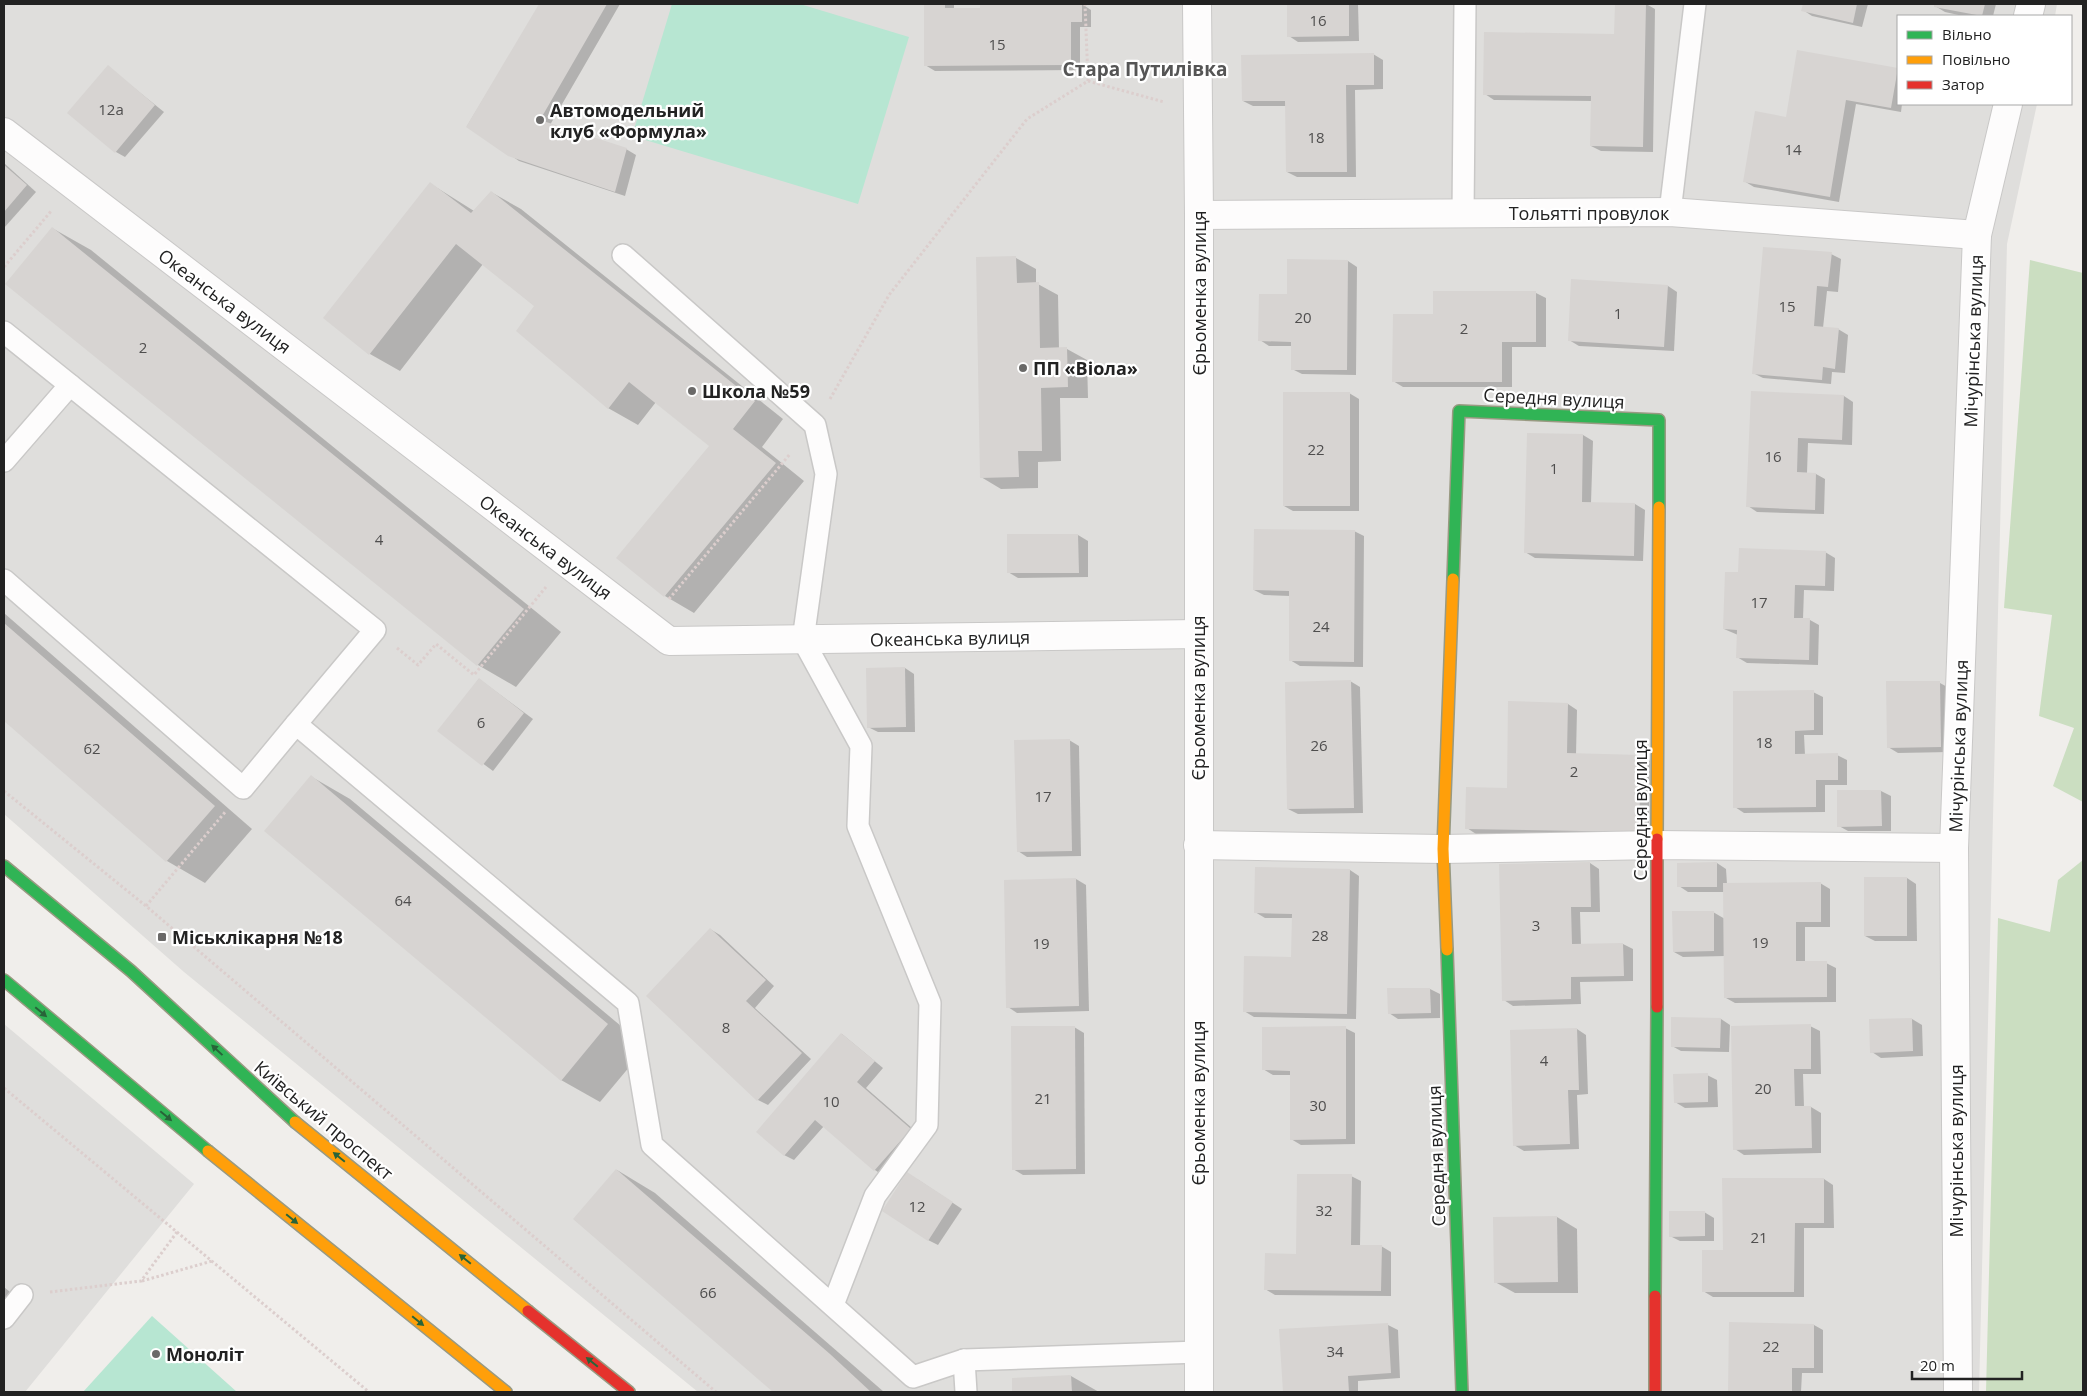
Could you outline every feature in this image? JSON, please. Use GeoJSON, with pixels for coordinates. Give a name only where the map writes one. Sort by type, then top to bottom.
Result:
{"type":"FeatureCollection","features":[{"type":"Feature","properties":{"kind":"street","name":"Єрьоменка вулиця"},"geometry":{"type":"LineString","coordinates":[[1196,4],[1199,215],[1199,1392]]}},
{"type":"Feature","properties":{"kind":"street","name":"Мічурінська вулиця"},"geometry":{"type":"LineString","coordinates":[[1958,1392],[1954,848],[1977,235],[2008,105]]}},
{"type":"Feature","properties":{"kind":"street","name":"Океанська вулиця"},"geometry":{"type":"LineString","coordinates":[[4,132],[669,641],[1198,634]]}},
{"type":"Feature","properties":{"kind":"street","name":"Тольятті провулок"},"geometry":{"type":"LineString","coordinates":[[1199,215],[1670,212],[1977,235]]}},
{"type":"Feature","properties":{"kind":"street","name":"Середня вулиця"},"geometry":{"type":"LineString","coordinates":[[1462,1392],[1443,849],[1458,411],[1659,420],[1655,1392]]}},
{"type":"Feature","properties":{"kind":"street"},"geometry":{"type":"LineString","coordinates":[[1198,844],[1443,849],[1658,845],[1954,848]]}},
{"type":"Feature","properties":{"kind":"street","name":"Київський проспект"},"geometry":{"type":"LineString","coordinates":[[4,866],[131,970],[283,1112],[629,1392]]}},
{"type":"Feature","properties":{"kind":"street"},"geometry":{"type":"LineString","coordinates":[[4,980],[232,1171],[506,1392]]}},
{"type":"Feature","properties":{"kind":"lane"},"geometry":{"type":"LineString","coordinates":[[1463,214],[1465,4]]}},
{"type":"Feature","properties":{"kind":"lane"},"geometry":{"type":"LineString","coordinates":[[1670,212],[1695,4]]}},
{"type":"Feature","properties":{"kind":"lane"},"geometry":{"type":"LineString","coordinates":[[623,254],[815,425],[826,474],[803,640],[861,746],[858,826],[930,1003],[927,1125],[875,1196],[833,1305]]}},
{"type":"Feature","properties":{"kind":"lane"},"geometry":{"type":"LineString","coordinates":[[4,332],[375,630],[243,788],[4,580]]}},
{"type":"Feature","properties":{"kind":"lane"},"geometry":{"type":"LineString","coordinates":[[4,460],[70,385]]}},
{"type":"Feature","properties":{"kind":"lane"},"geometry":{"type":"LineString","coordinates":[[296,724],[628,1003],[652,1145],[913,1377],[964,1360],[1199,1352]]}},
{"type":"Feature","properties":{"kind":"lane"},"geometry":{"type":"LineString","coordinates":[[4,1318],[22,1296]]}},
{"type":"Feature","properties":{"kind":"lane"},"geometry":{"type":"LineString","coordinates":[[964,1360],[966,1392]]}},
{"type":"Feature","properties":{"kind":"path"},"geometry":{"type":"LineString","coordinates":[[1085,4],[1088,81]]}},
{"type":"Feature","properties":{"kind":"path"},"geometry":{"type":"LineString","coordinates":[[648,625],[815,425],[889,295],[1027,119],[1088,81],[1198,112]]}},
{"type":"Feature","properties":{"kind":"path"},"geometry":{"type":"LineString","coordinates":[[4,267],[73,185]]}},
{"type":"Feature","properties":{"kind":"path"},"geometry":{"type":"LineString","coordinates":[[375,630],[418,666],[436,644],[474,675],[566,562]]}},
{"type":"Feature","properties":{"kind":"path"},"geometry":{"type":"LineString","coordinates":[[4,791],[146,906],[716,1392]]}},
{"type":"Feature","properties":{"kind":"path"},"geometry":{"type":"LineString","coordinates":[[146,906],[224,813]]}},
{"type":"Feature","properties":{"kind":"path"},"geometry":{"type":"LineString","coordinates":[[4,1088],[369,1392]]}},
{"type":"Feature","properties":{"kind":"path"},"geometry":{"type":"LineString","coordinates":[[141,1281],[177,1232]]}},
{"type":"Feature","properties":{"kind":"path"},"geometry":{"type":"LineString","coordinates":[[22,1296],[141,1281],[212,1261]]}},
{"type":"Feature","properties":{"kind":"shaded area","name":"Стара Путилівка"},"geometry":{"type":"Polygon","coordinates":[[[4,4],[2057,4],[2055,15],[1897,15],[1897,105],[2037,105],[2007,244],[1979,1392],[698,1392],[184,972],[4,814],[4,4]]]}},
{"type":"Feature","properties":{"kind":"shaded area"},"geometry":{"type":"Polygon","coordinates":[[[4,1024],[194,1184],[25,1392],[4,1392],[4,1024]]]}},
{"type":"Feature","properties":{"kind":"green space"},"geometry":{"type":"Polygon","coordinates":[[[672,4],[800,4],[909,37],[858,204],[632,136],[672,4]]]}},
{"type":"Feature","properties":{"kind":"green space"},"geometry":{"type":"Polygon","coordinates":[[[2030,260],[2083,273],[2083,802],[2053,786],[2074,728],[2039,716],[2052,615],[2004,608],[2030,260]]]}},
{"type":"Feature","properties":{"kind":"green space"},"geometry":{"type":"Polygon","coordinates":[[[2083,860],[2083,1392],[1986,1392],[1998,918],[2050,932],[2058,880],[2083,860]]]}},
{"type":"Feature","properties":{"kind":"green space","name":"Моноліт"},"geometry":{"type":"Polygon","coordinates":[[[152,1316],[237,1392],[83,1392],[152,1316]]]}},
{"type":"Feature","properties":{"kind":"building"},"geometry":{"type":"Polygon","coordinates":[[[539,4],[607,4],[540,120],[627,148],[615,192],[508,156],[466,127],[539,4]]]}},
{"type":"Feature","properties":{"kind":"building"},"geometry":{"type":"Polygon","coordinates":[[[924,4],[945,4],[945,8],[980,8],[980,4],[1082,4],[1082,22],[1071,22],[1071,65],[924,66],[924,4]]]}},
{"type":"Feature","properties":{"kind":"building"},"geometry":{"type":"Polygon","coordinates":[[[1287,4],[1349,4],[1349,36],[1287,37],[1287,4]]]}},
{"type":"Feature","properties":{"kind":"building"},"geometry":{"type":"Polygon","coordinates":[[[1615,4],[1646,4],[1643,147],[1590,146],[1591,96],[1483,95],[1484,32],[1614,34],[1615,4]]]}},
{"type":"Feature","properties":{"kind":"building"},"geometry":{"type":"Polygon","coordinates":[[[1803,4],[1857,4],[1853,23],[1801,11],[1803,4]]]}},
{"type":"Feature","properties":{"kind":"building"},"geometry":{"type":"Polygon","coordinates":[[[1934,4],[1985,4],[1982,15],[1934,7],[1934,4]]]}},
{"type":"Feature","properties":{"kind":"building"},"geometry":{"type":"Polygon","coordinates":[[[1797,50],[1897,68],[1891,108],[1846,100],[1830,197],[1743,182],[1755,111],[1786,117],[1797,50]]]}},
{"type":"Feature","properties":{"kind":"building"},"geometry":{"type":"Polygon","coordinates":[[[1374,53],[1374,85],[1346,85],[1347,172],[1286,172],[1285,101],[1242,101],[1241,55],[1374,53]]]}},
{"type":"Feature","properties":{"kind":"building"},"geometry":{"type":"Polygon","coordinates":[[[108,65],[155,105],[115,153],[67,113],[108,65]]]}},
{"type":"Feature","properties":{"kind":"building"},"geometry":{"type":"Polygon","coordinates":[[[4,165],[27,185],[4,212],[4,165]]]}},
{"type":"Feature","properties":{"kind":"building","name":"Школа №59"},"geometry":{"type":"Polygon","coordinates":[[[430,182],[471,213],[491,191],[755,401],[733,429],[776,463],[664,597],[616,558],[709,446],[629,382],[608,409],[516,331],[534,306],[456,244],[369,355],[323,318],[430,182]]]}},
{"type":"Feature","properties":{"kind":"building"},"geometry":{"type":"Polygon","coordinates":[[[52,227],[524,609],[477,666],[5,284],[52,227]]]}},
{"type":"Feature","properties":{"kind":"building"},"geometry":{"type":"Polygon","coordinates":[[[1763,247],[1832,252],[1828,287],[1817,286],[1814,326],[1839,328],[1835,369],[1823,367],[1822,380],[1752,374],[1763,247]]]}},
{"type":"Feature","properties":{"kind":"building","name":"ПП «Віола»"},"geometry":{"type":"Polygon","coordinates":[[[1016,256],[1017,283],[1039,282],[1040,348],[1067,347],[1068,387],[1041,388],[1042,451],[1018,451],[1019,477],[980,478],[976,257],[1016,256]]]}},
{"type":"Feature","properties":{"kind":"building"},"geometry":{"type":"Polygon","coordinates":[[[1287,259],[1348,260],[1347,370],[1291,370],[1291,342],[1258,341],[1259,294],[1287,294],[1287,259]]]}},
{"type":"Feature","properties":{"kind":"building"},"geometry":{"type":"Polygon","coordinates":[[[1571,279],[1668,285],[1664,347],[1568,341],[1571,279]]]}},
{"type":"Feature","properties":{"kind":"building"},"geometry":{"type":"Polygon","coordinates":[[[1433,291],[1536,291],[1536,342],[1502,342],[1502,382],[1392,382],[1393,314],[1433,314],[1433,291]]]}},
{"type":"Feature","properties":{"kind":"building"},"geometry":{"type":"Polygon","coordinates":[[[1751,391],[1844,395],[1842,440],[1798,438],[1797,472],[1816,473],[1815,510],[1746,507],[1751,391]]]}},
{"type":"Feature","properties":{"kind":"building"},"geometry":{"type":"Polygon","coordinates":[[[1283,392],[1350,392],[1350,506],[1283,506],[1283,392]]]}},
{"type":"Feature","properties":{"kind":"building"},"geometry":{"type":"Polygon","coordinates":[[[1527,433],[1583,434],[1582,502],[1635,503],[1634,556],[1524,553],[1527,433]]]}},
{"type":"Feature","properties":{"kind":"building"},"geometry":{"type":"Polygon","coordinates":[[[1254,529],[1355,530],[1354,662],[1289,661],[1289,591],[1253,590],[1254,529]]]}},
{"type":"Feature","properties":{"kind":"building"},"geometry":{"type":"Polygon","coordinates":[[[1007,534],[1078,534],[1079,573],[1007,573],[1007,534]]]}},
{"type":"Feature","properties":{"kind":"building"},"geometry":{"type":"Polygon","coordinates":[[[1739,548],[1826,551],[1825,586],[1795,585],[1794,618],[1810,618],[1809,660],[1736,658],[1737,630],[1723,629],[1725,572],[1738,572],[1739,548]]]}},
{"type":"Feature","properties":{"kind":"building"},"geometry":{"type":"Polygon","coordinates":[[[4,623],[215,806],[166,862],[4,721],[4,623]]]}},
{"type":"Feature","properties":{"kind":"building"},"geometry":{"type":"Polygon","coordinates":[[[905,667],[906,727],[867,728],[866,668],[905,667]]]}},
{"type":"Feature","properties":{"kind":"building"},"geometry":{"type":"Polygon","coordinates":[[[479,678],[524,713],[482,766],[437,731],[479,678]]]}},
{"type":"Feature","properties":{"kind":"building"},"geometry":{"type":"Polygon","coordinates":[[[1351,680],[1354,808],[1287,809],[1285,682],[1351,680]]]}},
{"type":"Feature","properties":{"kind":"building"},"geometry":{"type":"Polygon","coordinates":[[[1886,681],[1940,681],[1941,747],[1887,748],[1886,681]]]}},
{"type":"Feature","properties":{"kind":"building"},"geometry":{"type":"Polygon","coordinates":[[[1814,690],[1814,730],[1795,731],[1795,754],[1838,753],[1838,780],[1816,780],[1816,807],[1733,808],[1733,691],[1814,690]]]}},
{"type":"Feature","properties":{"kind":"building"},"geometry":{"type":"Polygon","coordinates":[[[1508,701],[1568,703],[1567,753],[1641,755],[1639,832],[1465,829],[1466,787],[1507,788],[1508,701]]]}},
{"type":"Feature","properties":{"kind":"building"},"geometry":{"type":"Polygon","coordinates":[[[1070,739],[1072,851],[1017,852],[1014,740],[1070,739]]]}},
{"type":"Feature","properties":{"kind":"building"},"geometry":{"type":"Polygon","coordinates":[[[311,775],[608,1024],[561,1081],[264,831],[311,775]]]}},
{"type":"Feature","properties":{"kind":"building"},"geometry":{"type":"Polygon","coordinates":[[[1837,790],[1881,790],[1882,826],[1837,827],[1837,790]]]}},
{"type":"Feature","properties":{"kind":"building"},"geometry":{"type":"Polygon","coordinates":[[[1590,862],[1591,907],[1571,907],[1572,944],[1623,943],[1624,976],[1571,977],[1571,999],[1502,1001],[1499,864],[1590,862]]]}},
{"type":"Feature","properties":{"kind":"building"},"geometry":{"type":"Polygon","coordinates":[[[1717,862],[1717,887],[1677,887],[1677,863],[1717,862]]]}},
{"type":"Feature","properties":{"kind":"building"},"geometry":{"type":"Polygon","coordinates":[[[1255,867],[1350,869],[1347,1014],[1243,1012],[1244,956],[1291,957],[1292,914],[1254,913],[1255,867]]]}},
{"type":"Feature","properties":{"kind":"building"},"geometry":{"type":"Polygon","coordinates":[[[1864,877],[1907,877],[1907,936],[1864,936],[1864,877]]]}},
{"type":"Feature","properties":{"kind":"building"},"geometry":{"type":"Polygon","coordinates":[[[1076,878],[1079,1006],[1006,1008],[1004,880],[1076,878]]]}},
{"type":"Feature","properties":{"kind":"building"},"geometry":{"type":"Polygon","coordinates":[[[1821,882],[1821,922],[1796,922],[1796,961],[1827,961],[1827,997],[1724,998],[1723,883],[1821,882]]]}},
{"type":"Feature","properties":{"kind":"building"},"geometry":{"type":"Polygon","coordinates":[[[1672,911],[1714,911],[1714,951],[1673,952],[1672,911]]]}},
{"type":"Feature","properties":{"kind":"building"},"geometry":{"type":"Polygon","coordinates":[[[710,928],[766,980],[746,1001],[802,1053],[757,1101],[646,996],[710,928]]]}},
{"type":"Feature","properties":{"kind":"building"},"geometry":{"type":"Polygon","coordinates":[[[1387,988],[1430,988],[1431,1013],[1388,1014],[1387,988]]]}},
{"type":"Feature","properties":{"kind":"building"},"geometry":{"type":"Polygon","coordinates":[[[1671,1017],[1721,1018],[1720,1048],[1671,1047],[1671,1017]]]}},
{"type":"Feature","properties":{"kind":"building"},"geometry":{"type":"Polygon","coordinates":[[[1912,1018],[1913,1051],[1870,1053],[1869,1019],[1912,1018]]]}},
{"type":"Feature","properties":{"kind":"building"},"geometry":{"type":"Polygon","coordinates":[[[1811,1024],[1811,1069],[1794,1069],[1795,1106],[1811,1106],[1812,1148],[1733,1150],[1731,1026],[1811,1024]]]}},
{"type":"Feature","properties":{"kind":"building"},"geometry":{"type":"Polygon","coordinates":[[[1011,1026],[1075,1026],[1076,1169],[1012,1170],[1011,1026]]]}},
{"type":"Feature","properties":{"kind":"building"},"geometry":{"type":"Polygon","coordinates":[[[1346,1026],[1346,1139],[1290,1140],[1290,1071],[1262,1070],[1262,1027],[1346,1026]]]}},
{"type":"Feature","properties":{"kind":"building"},"geometry":{"type":"Polygon","coordinates":[[[1577,1028],[1579,1090],[1568,1090],[1570,1144],[1513,1146],[1510,1030],[1577,1028]]]}},
{"type":"Feature","properties":{"kind":"building"},"geometry":{"type":"Polygon","coordinates":[[[841,1033],[875,1061],[857,1082],[911,1129],[874,1171],[815,1120],[784,1156],[756,1132],[841,1033]]]}},
{"type":"Feature","properties":{"kind":"building"},"geometry":{"type":"Polygon","coordinates":[[[1708,1073],[1708,1102],[1674,1103],[1673,1074],[1708,1073]]]}},
{"type":"Feature","properties":{"kind":"building"},"geometry":{"type":"Polygon","coordinates":[[[616,1169],[830,1354],[871,1392],[773,1392],[573,1219],[616,1169]]]}},
{"type":"Feature","properties":{"kind":"building"},"geometry":{"type":"Polygon","coordinates":[[[907,1172],[953,1202],[928,1241],[882,1211],[907,1172]]]}},
{"type":"Feature","properties":{"kind":"building"},"geometry":{"type":"Polygon","coordinates":[[[1297,1174],[1352,1174],[1351,1245],[1382,1245],[1381,1291],[1264,1290],[1265,1253],[1296,1254],[1297,1174]]]}},
{"type":"Feature","properties":{"kind":"building"},"geometry":{"type":"Polygon","coordinates":[[[1722,1178],[1824,1178],[1824,1223],[1795,1223],[1794,1292],[1702,1292],[1702,1250],[1723,1250],[1722,1178]]]}},
{"type":"Feature","properties":{"kind":"building"},"geometry":{"type":"Polygon","coordinates":[[[1669,1211],[1705,1211],[1705,1236],[1669,1237],[1669,1211]]]}},
{"type":"Feature","properties":{"kind":"building"},"geometry":{"type":"Polygon","coordinates":[[[1557,1216],[1558,1282],[1494,1283],[1493,1217],[1557,1216]]]}},
{"type":"Feature","properties":{"kind":"building"},"geometry":{"type":"Polygon","coordinates":[[[1729,1322],[1814,1324],[1814,1368],[1792,1368],[1792,1392],[1728,1392],[1729,1322]]]}},
{"type":"Feature","properties":{"kind":"building"},"geometry":{"type":"Polygon","coordinates":[[[1388,1323],[1391,1373],[1348,1376],[1349,1392],[1283,1392],[1279,1329],[1388,1323]]]}},
{"type":"Feature","properties":{"kind":"building"},"geometry":{"type":"Polygon","coordinates":[[[1071,1375],[1072,1392],[1012,1392],[1012,1378],[1071,1375]]]}},
{"type":"Feature","properties":{"kind":"traffic: fast"},"geometry":{"type":"LineString","coordinates":[[1453,579],[1459,411],[1659,420],[1659,507]]}},
{"type":"Feature","properties":{"kind":"traffic: fast"},"geometry":{"type":"LineString","coordinates":[[4,866],[131,971],[295,1122]]}},
{"type":"Feature","properties":{"kind":"traffic: fast"},"geometry":{"type":"LineString","coordinates":[[1447,950],[1462,1392]]}},
{"type":"Feature","properties":{"kind":"traffic: fast"},"geometry":{"type":"LineString","coordinates":[[4,980],[208,1151]]}},
{"type":"Feature","properties":{"kind":"traffic: fast"},"geometry":{"type":"LineString","coordinates":[[1655,1296],[1657,1007]]}},
{"type":"Feature","properties":{"kind":"traffic: slow"},"geometry":{"type":"LineString","coordinates":[[1657,839],[1659,507]]}},
{"type":"Feature","properties":{"kind":"traffic: slow"},"geometry":{"type":"LineString","coordinates":[[1447,950],[1443,849],[1453,579]]}},
{"type":"Feature","properties":{"kind":"traffic: slow"},"geometry":{"type":"LineString","coordinates":[[295,1122],[528,1311]]}},
{"type":"Feature","properties":{"kind":"traffic: slow"},"geometry":{"type":"LineString","coordinates":[[208,1151],[506,1392]]}},
{"type":"Feature","properties":{"kind":"traffic: jam"},"geometry":{"type":"LineString","coordinates":[[1657,839],[1657,1007]]}},
{"type":"Feature","properties":{"kind":"traffic: jam"},"geometry":{"type":"LineString","coordinates":[[1655,1296],[1655,1392]]}},
{"type":"Feature","properties":{"kind":"traffic: jam"},"geometry":{"type":"LineString","coordinates":[[528,1311],[629,1392]]}},
{"type":"Feature","properties":{"kind":"place","name":"Автомодельний клуб «Формула»"},"geometry":{"type":"Point","coordinates":[540,120]}},
{"type":"Feature","properties":{"kind":"place","name":"ПП «Віола»"},"geometry":{"type":"Point","coordinates":[1023,368]}},
{"type":"Feature","properties":{"kind":"place","name":"Школа №59"},"geometry":{"type":"Point","coordinates":[692,391]}},
{"type":"Feature","properties":{"kind":"place","name":"Міськлікарня №18"},"geometry":{"type":"Point","coordinates":[162,937]}},
{"type":"Feature","properties":{"kind":"place","name":"Моноліт"},"geometry":{"type":"Point","coordinates":[156,1354]}},
{"type":"Feature","properties":{"kind":"district","name":"Стара Путилівка"},"geometry":{"type":"Point","coordinates":[1145,69]}}]}
